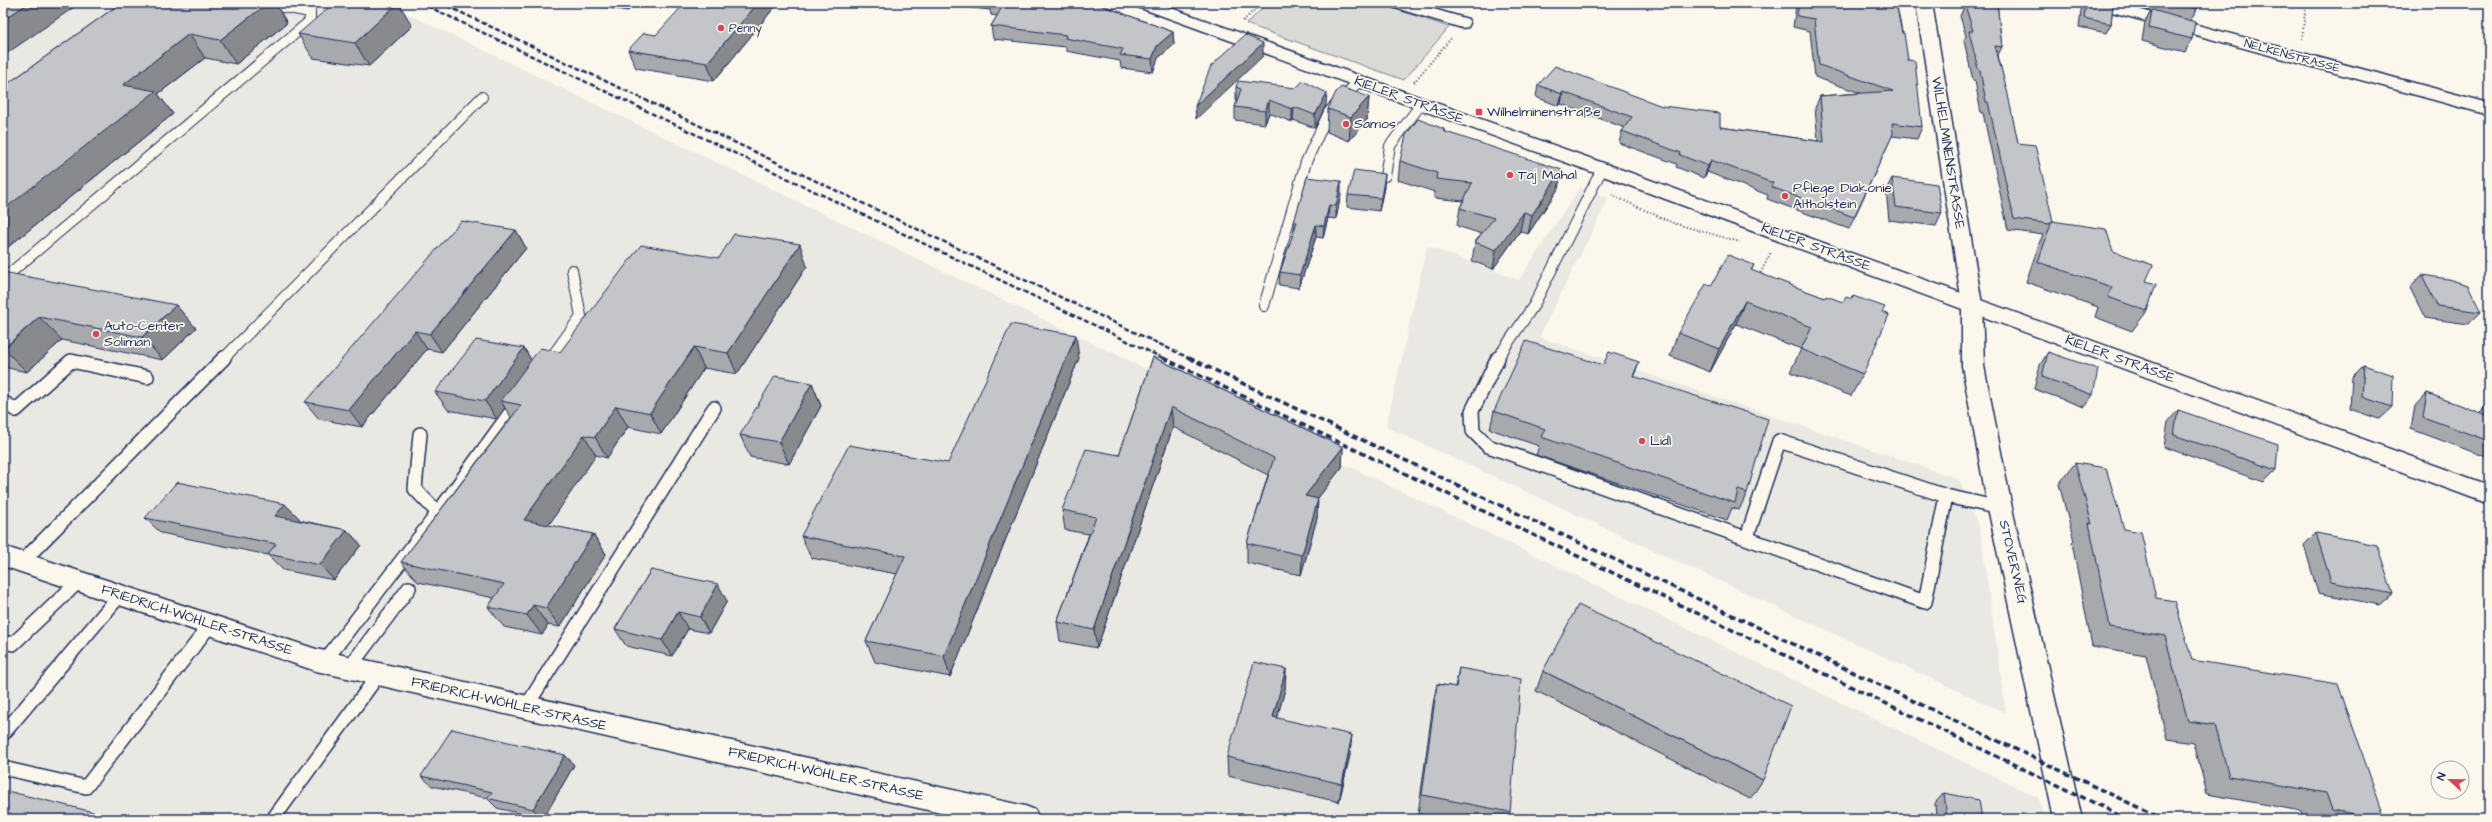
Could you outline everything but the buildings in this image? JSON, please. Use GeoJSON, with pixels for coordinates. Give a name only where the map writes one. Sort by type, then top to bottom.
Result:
{"type":"FeatureCollection","features":[{"type":"Feature","properties":{"kind":"street","name":"KIELER STRASSE"},"geometry":{"type":"LineString","coordinates":[[1141,3],[1972,304],[2489,495]]}},
{"type":"Feature","properties":{"kind":"street"},"geometry":{"type":"LineString","coordinates":[[1395,3],[1462,23]]}},
{"type":"Feature","properties":{"kind":"street","name":"WILHELMINENSTRASSE"},"geometry":{"type":"LineString","coordinates":[[1924,3],[1972,304]]}},
{"type":"Feature","properties":{"kind":"street","name":"NELKENSTRASSE"},"geometry":{"type":"LineString","coordinates":[[2096,3],[2489,109]]}},
{"type":"Feature","properties":{"kind":"street","name":"STOVERWEG"},"geometry":{"type":"LineString","coordinates":[[1972,304],[1973,366],[2000,508],[2068,819]]}},
{"type":"Feature","properties":{"kind":"street","name":"FRIEDRICH-WÖHLER-STRASSE"},"geometry":{"type":"LineString","coordinates":[[12,559],[324,662],[1025,819]]}},
{"type":"Feature","properties":{"kind":"lane"},"geometry":{"type":"LineString","coordinates":[[3,279],[310,21],[310,12],[262,3]]}},
{"type":"Feature","properties":{"kind":"lane"},"geometry":{"type":"LineString","coordinates":[[1264,306],[1311,149],[1329,112],[1358,82]]}},
{"type":"Feature","properties":{"kind":"lane"},"geometry":{"type":"LineString","coordinates":[[12,559],[482,97]]}},
{"type":"Feature","properties":{"kind":"lane"},"geometry":{"type":"LineString","coordinates":[[1385,176],[1390,146],[1422,104]]}},
{"type":"Feature","properties":{"kind":"lane"},"geometry":{"type":"LineString","coordinates":[[1602,169],[1534,305],[1498,357],[1472,412],[1473,431],[1488,446],[1748,537],[1925,602],[1946,496]]}},
{"type":"Feature","properties":{"kind":"lane"},"geometry":{"type":"LineString","coordinates":[[540,373],[581,316],[572,270]]}},
{"type":"Feature","properties":{"kind":"lane"},"geometry":{"type":"LineString","coordinates":[[3,402],[16,410],[71,361],[146,377]]}},
{"type":"Feature","properties":{"kind":"lane"},"geometry":{"type":"LineString","coordinates":[[324,662],[438,513],[526,392]]}},
{"type":"Feature","properties":{"kind":"lane"},"geometry":{"type":"LineString","coordinates":[[526,707],[714,408]]}},
{"type":"Feature","properties":{"kind":"lane"},"geometry":{"type":"LineString","coordinates":[[420,434],[415,489],[438,513]]}},
{"type":"Feature","properties":{"kind":"lane"},"geometry":{"type":"LineString","coordinates":[[1748,537],[1779,440],[1946,496],[2000,508]]}},
{"type":"Feature","properties":{"kind":"lane"},"geometry":{"type":"LineString","coordinates":[[3,642],[13,644],[79,581]]}},
{"type":"Feature","properties":{"kind":"lane"},"geometry":{"type":"LineString","coordinates":[[349,668],[409,588]]}},
{"type":"Feature","properties":{"kind":"lane"},"geometry":{"type":"LineString","coordinates":[[3,734],[120,595]]}},
{"type":"Feature","properties":{"kind":"lane"},"geometry":{"type":"LineString","coordinates":[[3,768],[86,787],[210,625]]}},
{"type":"Feature","properties":{"kind":"lane"},"geometry":{"type":"LineString","coordinates":[[273,819],[379,674]]}},
{"type":"Feature","properties":{"kind":"path"},"geometry":{"type":"LineString","coordinates":[[1240,24],[1262,3]]}},
{"type":"Feature","properties":{"kind":"path"},"geometry":{"type":"LineString","coordinates":[[2300,58],[2306,3]]}},
{"type":"Feature","properties":{"kind":"path"},"geometry":{"type":"LineString","coordinates":[[1411,86],[1462,23]]}},
{"type":"Feature","properties":{"kind":"path"},"geometry":{"type":"LineString","coordinates":[[1755,283],[1772,250]]}},
{"type":"Feature","properties":{"kind":"shaded area"},"geometry":{"type":"Polygon","coordinates":[[[3,3],[385,3],[2039,798],[2043,819],[3,819],[3,3]]]}},
{"type":"Feature","properties":{"kind":"shaded area"},"geometry":{"type":"Polygon","coordinates":[[[1268,3],[1377,3],[1449,27],[1404,80],[1246,24],[1268,3]]]}},
{"type":"Feature","properties":{"kind":"shaded area"},"geometry":{"type":"Polygon","coordinates":[[[1580,187],[1609,198],[1539,337],[1959,479],[1980,530],[2006,713],[1386,427],[1427,246],[1519,280],[1580,187]]]}},
{"type":"Feature","properties":{"kind":"railway"},"geometry":{"type":"LineString","coordinates":[[421,3],[1165,359]]}},
{"type":"Feature","properties":{"kind":"railway"},"geometry":{"type":"LineString","coordinates":[[441,3],[1191,359]]}},
{"type":"Feature","properties":{"kind":"railway"},"geometry":{"type":"LineString","coordinates":[[1163,358],[2128,819]]}},
{"type":"Feature","properties":{"kind":"railway"},"geometry":{"type":"LineString","coordinates":[[1189,358],[2163,819]]}},
{"type":"Feature","properties":{"kind":"place","name":"Penny"},"geometry":{"type":"Point","coordinates":[721,28]}},
{"type":"Feature","properties":{"kind":"place","name":"Wilhelminenstraße"},"geometry":{"type":"Point","coordinates":[1479,112]}},
{"type":"Feature","properties":{"kind":"place","name":"Samos"},"geometry":{"type":"Point","coordinates":[1346,124]}},
{"type":"Feature","properties":{"kind":"place","name":"Taj Mahal"},"geometry":{"type":"Point","coordinates":[1510,175]}},
{"type":"Feature","properties":{"kind":"place","name":"Pflege Diakonie Altholstein"},"geometry":{"type":"Point","coordinates":[1785,196]}},
{"type":"Feature","properties":{"kind":"place","name":"Auto-Center Soliman"},"geometry":{"type":"Point","coordinates":[96,334]}},
{"type":"Feature","properties":{"kind":"place","name":"Lidl"},"geometry":{"type":"Point","coordinates":[1642,441]}}]}
